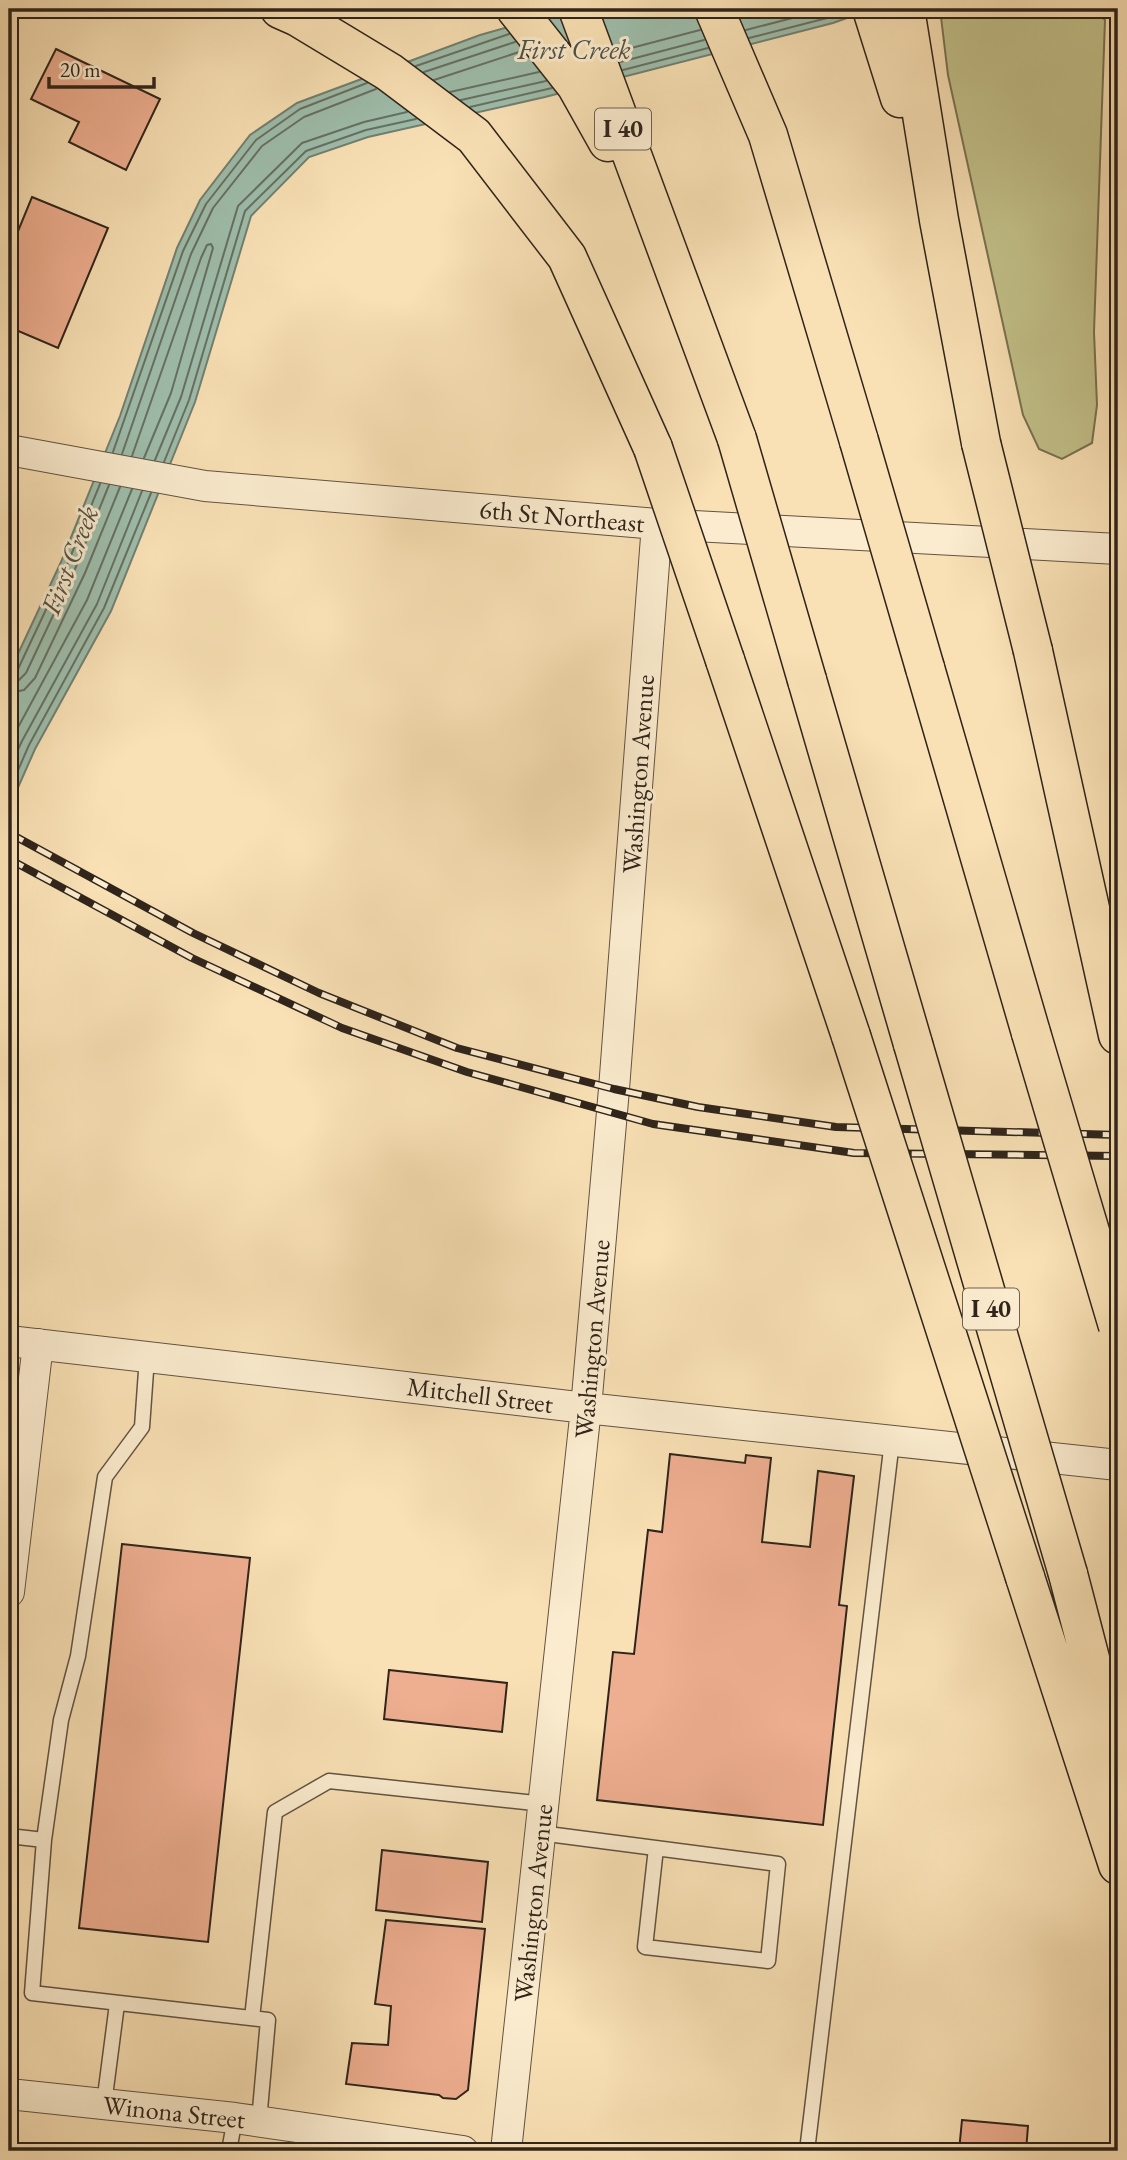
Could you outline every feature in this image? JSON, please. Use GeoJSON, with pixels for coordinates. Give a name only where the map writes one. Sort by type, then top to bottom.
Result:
{"type":"FeatureCollection","features":[{"type":"Feature","properties":{"kind":"highway"},"geometry":{"type":"LineString","coordinates":[[280,9],[389,72],[474,136],[567,257],[653,448],[850,1036],[1118,1865]]}},
{"type":"Feature","properties":{"kind":"highway"},"geometry":{"type":"LineString","coordinates":[[516,9],[576,85],[669,250]]}},
{"type":"Feature","properties":{"kind":"highway","name":"I 40"},"geometry":{"type":"LineString","coordinates":[[578,9],[737,439],[1068,1574],[1118,1766]]}},
{"type":"Feature","properties":{"kind":"highway"},"geometry":{"type":"LineString","coordinates":[[714,9],[768,135],[1118,1326]]}},
{"type":"Feature","properties":{"kind":"highway"},"geometry":{"type":"LineString","coordinates":[[872,9],[939,220]]}},
{"type":"Feature","properties":{"kind":"highway"},"geometry":{"type":"LineString","coordinates":[[905,9],[939,220],[981,443],[1033,651],[1117,1031]]}},
{"type":"Feature","properties":{"kind":"street","name":"6th St Northeast"},"geometry":{"type":"LineString","coordinates":[[9,450],[205,486],[657,524],[1118,542]]}},
{"type":"Feature","properties":{"kind":"street","name":"Washington Avenue"},"geometry":{"type":"LineString","coordinates":[[506,2151],[586,1408],[614,1089],[657,524]]}},
{"type":"Feature","properties":{"kind":"street","name":"Mitchell Street"},"geometry":{"type":"LineString","coordinates":[[23,1343],[586,1408],[1118,1465]]}},
{"type":"Feature","properties":{"kind":"street"},"geometry":{"type":"LineString","coordinates":[[9,1592],[23,1343]]}},
{"type":"Feature","properties":{"kind":"street","name":"Winona Street"},"geometry":{"type":"LineString","coordinates":[[9,2094],[247,2120],[463,2151]]}},
{"type":"Feature","properties":{"kind":"lane"},"geometry":{"type":"LineString","coordinates":[[147,1357],[142,1427],[105,1477],[78,1656],[61,1720],[44,1840],[32,1993],[268,2020],[247,2120],[229,2151]]}},
{"type":"Feature","properties":{"kind":"lane"},"geometry":{"type":"LineString","coordinates":[[807,2151],[892,1441]]}},
{"type":"Feature","properties":{"kind":"lane"},"geometry":{"type":"LineString","coordinates":[[252,2018],[275,1812],[329,1781],[544,1804]]}},
{"type":"Feature","properties":{"kind":"lane"},"geometry":{"type":"LineString","coordinates":[[540,1833],[656,1848],[778,1864],[768,1961],[645,1947],[656,1848]]}},
{"type":"Feature","properties":{"kind":"lane"},"geometry":{"type":"LineString","coordinates":[[9,1836],[44,1840]]}},
{"type":"Feature","properties":{"kind":"lane"},"geometry":{"type":"LineString","coordinates":[[104,2104],[117,2004]]}},
{"type":"Feature","properties":{"kind":"shaded area"},"geometry":{"type":"Polygon","coordinates":[[[964,9],[1095,9],[1105,20],[1094,332],[1097,405],[1092,443],[1062,459],[1039,449],[1023,415],[948,75],[941,17],[964,9]]]}},
{"type":"Feature","properties":{"kind":"water","name":"First Creek"},"geometry":{"type":"Polygon","coordinates":[[[572,9],[872,9],[833,23],[545,97],[368,137],[309,157],[251,216],[195,402],[111,611],[35,749],[9,808],[9,673],[61,562],[120,416],[177,248],[200,200],[250,135],[297,103],[480,35],[572,9]]]}},
{"type":"Feature","properties":{"kind":"building"},"geometry":{"type":"Polygon","coordinates":[[[56,49],[160,99],[126,170],[69,142],[79,122],[31,99],[56,49]]]}},
{"type":"Feature","properties":{"kind":"building"},"geometry":{"type":"Polygon","coordinates":[[[32,197],[108,228],[58,348],[9,327],[9,253],[32,197]]]}},
{"type":"Feature","properties":{"kind":"building"},"geometry":{"type":"Polygon","coordinates":[[[670,1454],[745,1463],[746,1455],[771,1458],[762,1542],[810,1547],[818,1471],[854,1476],[839,1605],[847,1606],[823,1825],[597,1800],[613,1652],[634,1654],[648,1530],[662,1532],[670,1454]]]}},
{"type":"Feature","properties":{"kind":"building"},"geometry":{"type":"Polygon","coordinates":[[[122,1544],[250,1558],[208,1942],[79,1928],[122,1544]]]}},
{"type":"Feature","properties":{"kind":"building"},"geometry":{"type":"Polygon","coordinates":[[[389,1670],[507,1683],[502,1732],[384,1719],[389,1670]]]}},
{"type":"Feature","properties":{"kind":"building"},"geometry":{"type":"Polygon","coordinates":[[[382,1850],[488,1862],[482,1922],[376,1910],[382,1850]]]}},
{"type":"Feature","properties":{"kind":"building"},"geometry":{"type":"Polygon","coordinates":[[[386,1920],[485,1929],[468,2090],[456,2099],[346,2084],[352,2043],[388,2045],[391,2006],[375,2004],[386,1920]]]}},
{"type":"Feature","properties":{"kind":"building"},"geometry":{"type":"Polygon","coordinates":[[[962,2120],[1028,2126],[1026,2151],[959,2151],[962,2120]]]}},
{"type":"Feature","properties":{"kind":"railway"},"geometry":{"type":"LineString","coordinates":[[9,833],[193,933],[319,993],[457,1048],[614,1089],[698,1107],[836,1127],[1118,1135]]}},
{"type":"Feature","properties":{"kind":"railway"},"geometry":{"type":"LineString","coordinates":[[9,859],[192,958],[342,1028],[467,1072],[653,1124],[854,1153],[1118,1156]]}}]}
